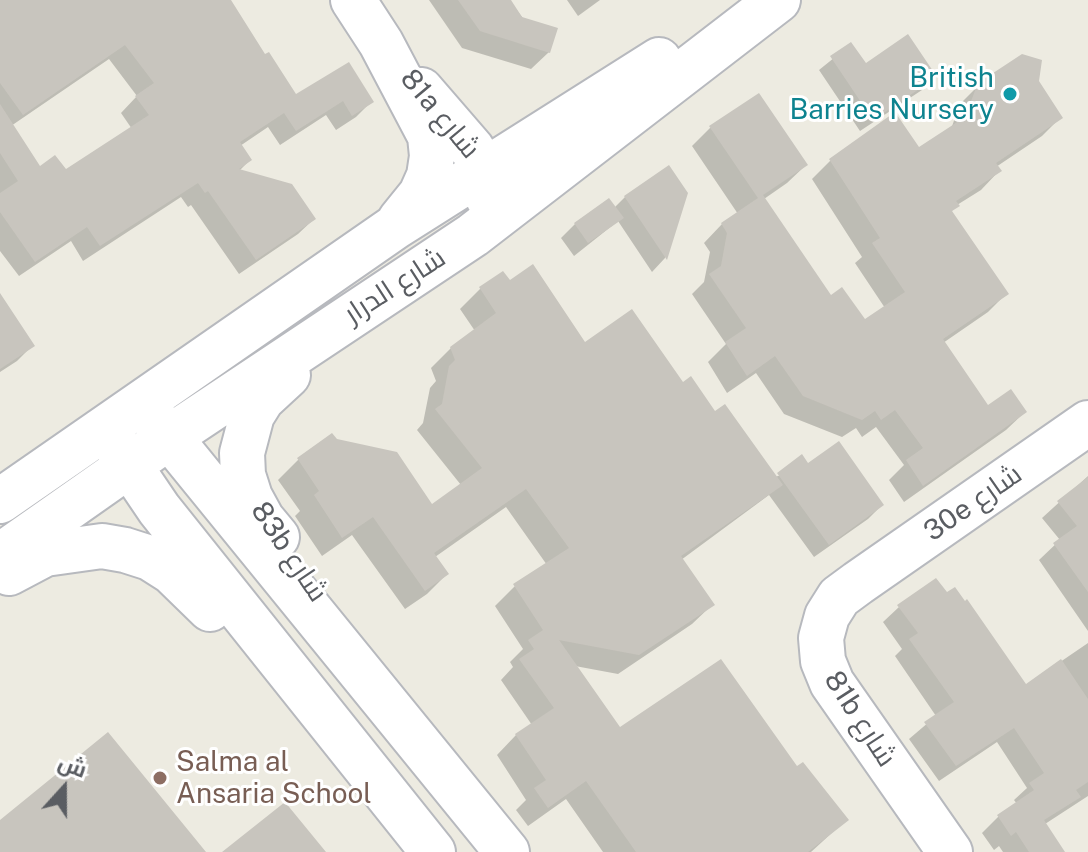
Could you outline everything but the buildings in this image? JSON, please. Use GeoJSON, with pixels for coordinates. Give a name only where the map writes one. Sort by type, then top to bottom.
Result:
{"type":"FeatureCollection","features":[{"type":"Feature","properties":{"kind":"street","name":"81a شارع"},"geometry":{"type":"LineString","coordinates":[[353,0],[381,43],[430,136],[432,156],[429,176],[421,194],[395,227]]}},
{"type":"Feature","properties":{"kind":"street","name":"شارع الدرار"},"geometry":{"type":"LineString","coordinates":[[0,501],[395,227],[755,0]]}},
{"type":"Feature","properties":{"kind":"street","name":"شارع الدرار"},"geometry":{"type":"LineString","coordinates":[[0,556],[168,438],[473,235],[778,0]]}},
{"type":"Feature","properties":{"kind":"street","name":"81a شارع"},"geometry":{"type":"LineString","coordinates":[[381,43],[472,149],[486,171],[489,194],[473,235]]}},
{"type":"Feature","properties":{"kind":"street","name":"83b شارع"},"geometry":{"type":"LineString","coordinates":[[336,641],[324,598],[262,519],[250,497],[243,475],[242,453],[252,415],[262,399],[325,348],[353,314]]}},
{"type":"Feature","properties":{"kind":"street","name":"83b شارع"},"geometry":{"type":"LineString","coordinates":[[142,402],[168,438],[507,852]]}},
{"type":"Feature","properties":{"kind":"street","name":"30e شارع"},"geometry":{"type":"LineString","coordinates":[[858,583],[1088,423]]}},
{"type":"Feature","properties":{"kind":"street"},"geometry":{"type":"LineString","coordinates":[[104,430],[159,509],[433,852]]}},
{"type":"Feature","properties":{"kind":"street"},"geometry":{"type":"LineString","coordinates":[[0,579],[45,554],[102,546],[125,550],[150,558],[172,572],[221,617],[259,634]]}},
{"type":"Feature","properties":{"kind":"street","name":"81b شارع"},"geometry":{"type":"LineString","coordinates":[[858,583],[839,597],[827,616],[821,638],[823,661],[832,683],[950,852]]}},
{"type":"Feature","properties":{"kind":"place","name":"British Barries Nursery"},"geometry":{"type":"Point","coordinates":[1010,94]}},
{"type":"Feature","properties":{"kind":"place","name":"Salma al Ansaria School"},"geometry":{"type":"Point","coordinates":[160,778]}}]}
